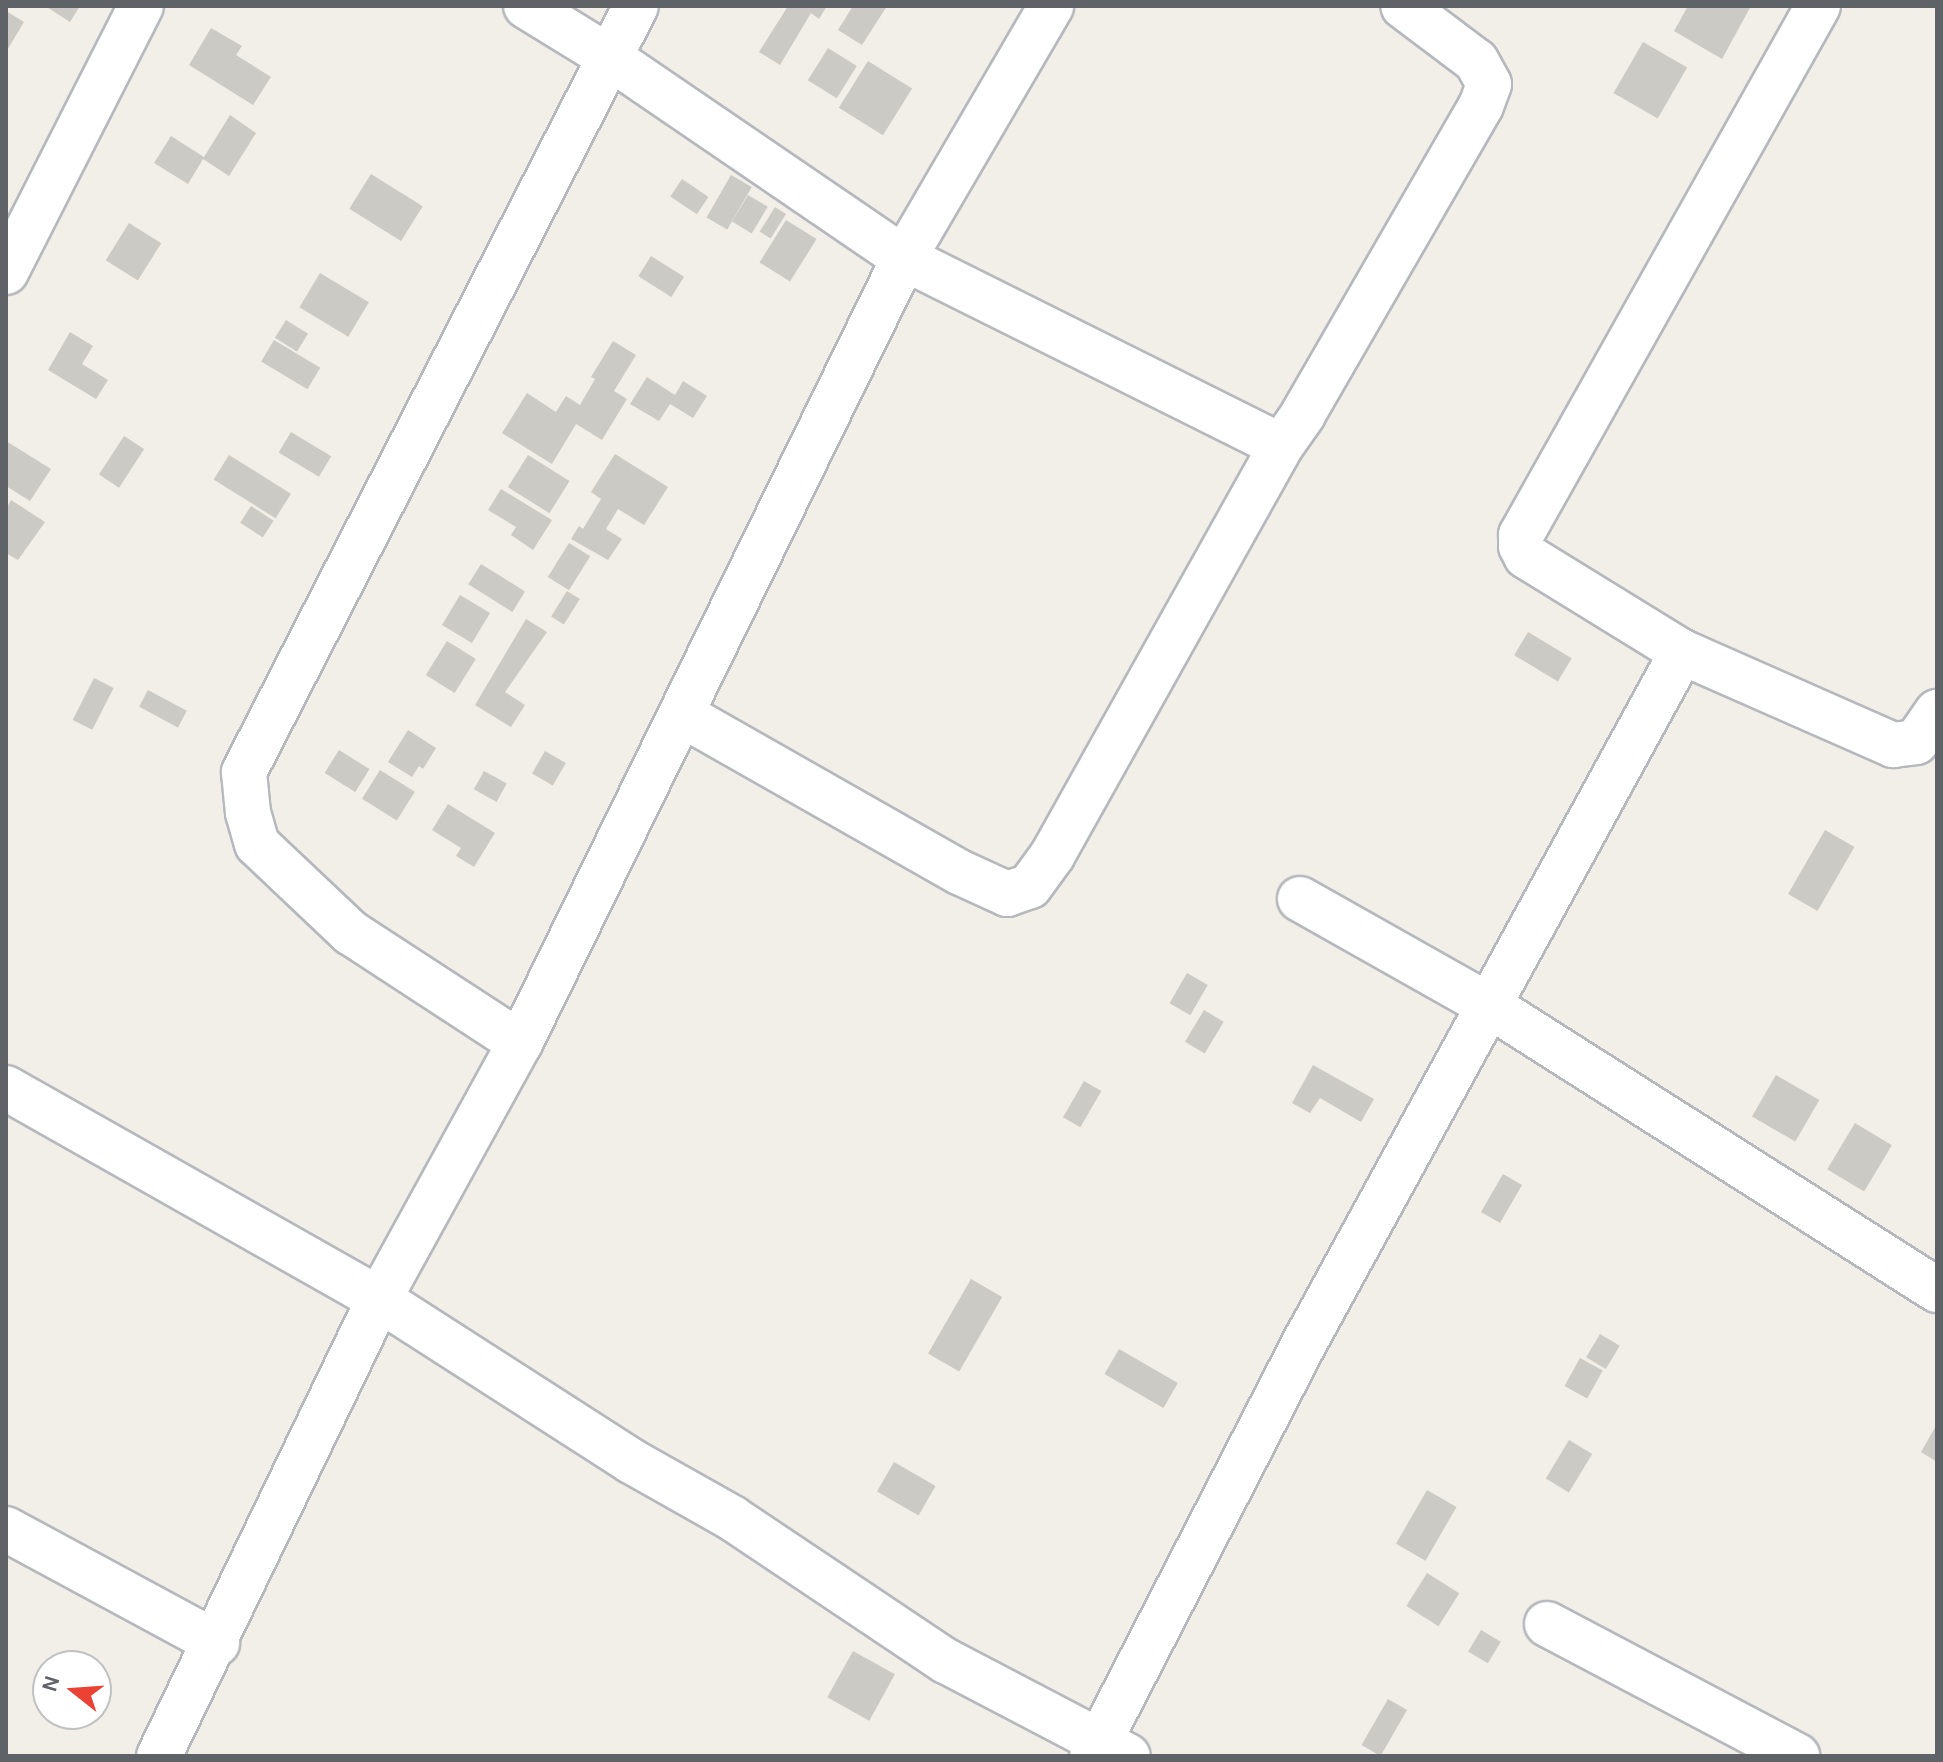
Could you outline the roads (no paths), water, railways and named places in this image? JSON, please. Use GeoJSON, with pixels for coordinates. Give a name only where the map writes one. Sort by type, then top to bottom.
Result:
{"type":"FeatureCollection","features":[{"type":"Feature","properties":{"kind":"street"},"geometry":{"type":"LineString","coordinates":[[6,272],[141,6]]}},
{"type":"Feature","properties":{"kind":"street"},"geometry":{"type":"LineString","coordinates":[[526,6],[609,57],[904,258],[1281,446]]}},
{"type":"Feature","properties":{"kind":"street"},"geometry":{"type":"LineString","coordinates":[[520,1043],[351,933],[257,844],[248,813],[244,772],[636,6]]}},
{"type":"Feature","properties":{"kind":"street"},"geometry":{"type":"LineString","coordinates":[[159,1756],[217,1643],[379,1299],[520,1043],[904,258],[1051,6]]}},
{"type":"Feature","properties":{"kind":"street"},"geometry":{"type":"LineString","coordinates":[[681,714],[959,872],[1007,894],[1030,886],[1053,854],[1281,446],[1303,414],[1481,106],[1489,84],[1476,61],[1403,6]]}},
{"type":"Feature","properties":{"kind":"street"},"geometry":{"type":"LineString","coordinates":[[1818,6],[1521,535],[1526,556],[1682,652],[1893,745],[1916,742],[1937,712]]}},
{"type":"Feature","properties":{"kind":"street"},"geometry":{"type":"LineString","coordinates":[[6,1088],[379,1299],[631,1461],[732,1518],[946,1661],[1106,1752],[1307,1338],[1682,652]]}},
{"type":"Feature","properties":{"kind":"street"},"geometry":{"type":"LineString","coordinates":[[1300,899],[1490,1006],[1937,1290]]}},
{"type":"Feature","properties":{"kind":"street"},"geometry":{"type":"LineString","coordinates":[[6,1529],[217,1643]]}},
{"type":"Feature","properties":{"kind":"street"},"geometry":{"type":"LineString","coordinates":[[1547,1624],[1797,1756]]}}]}
